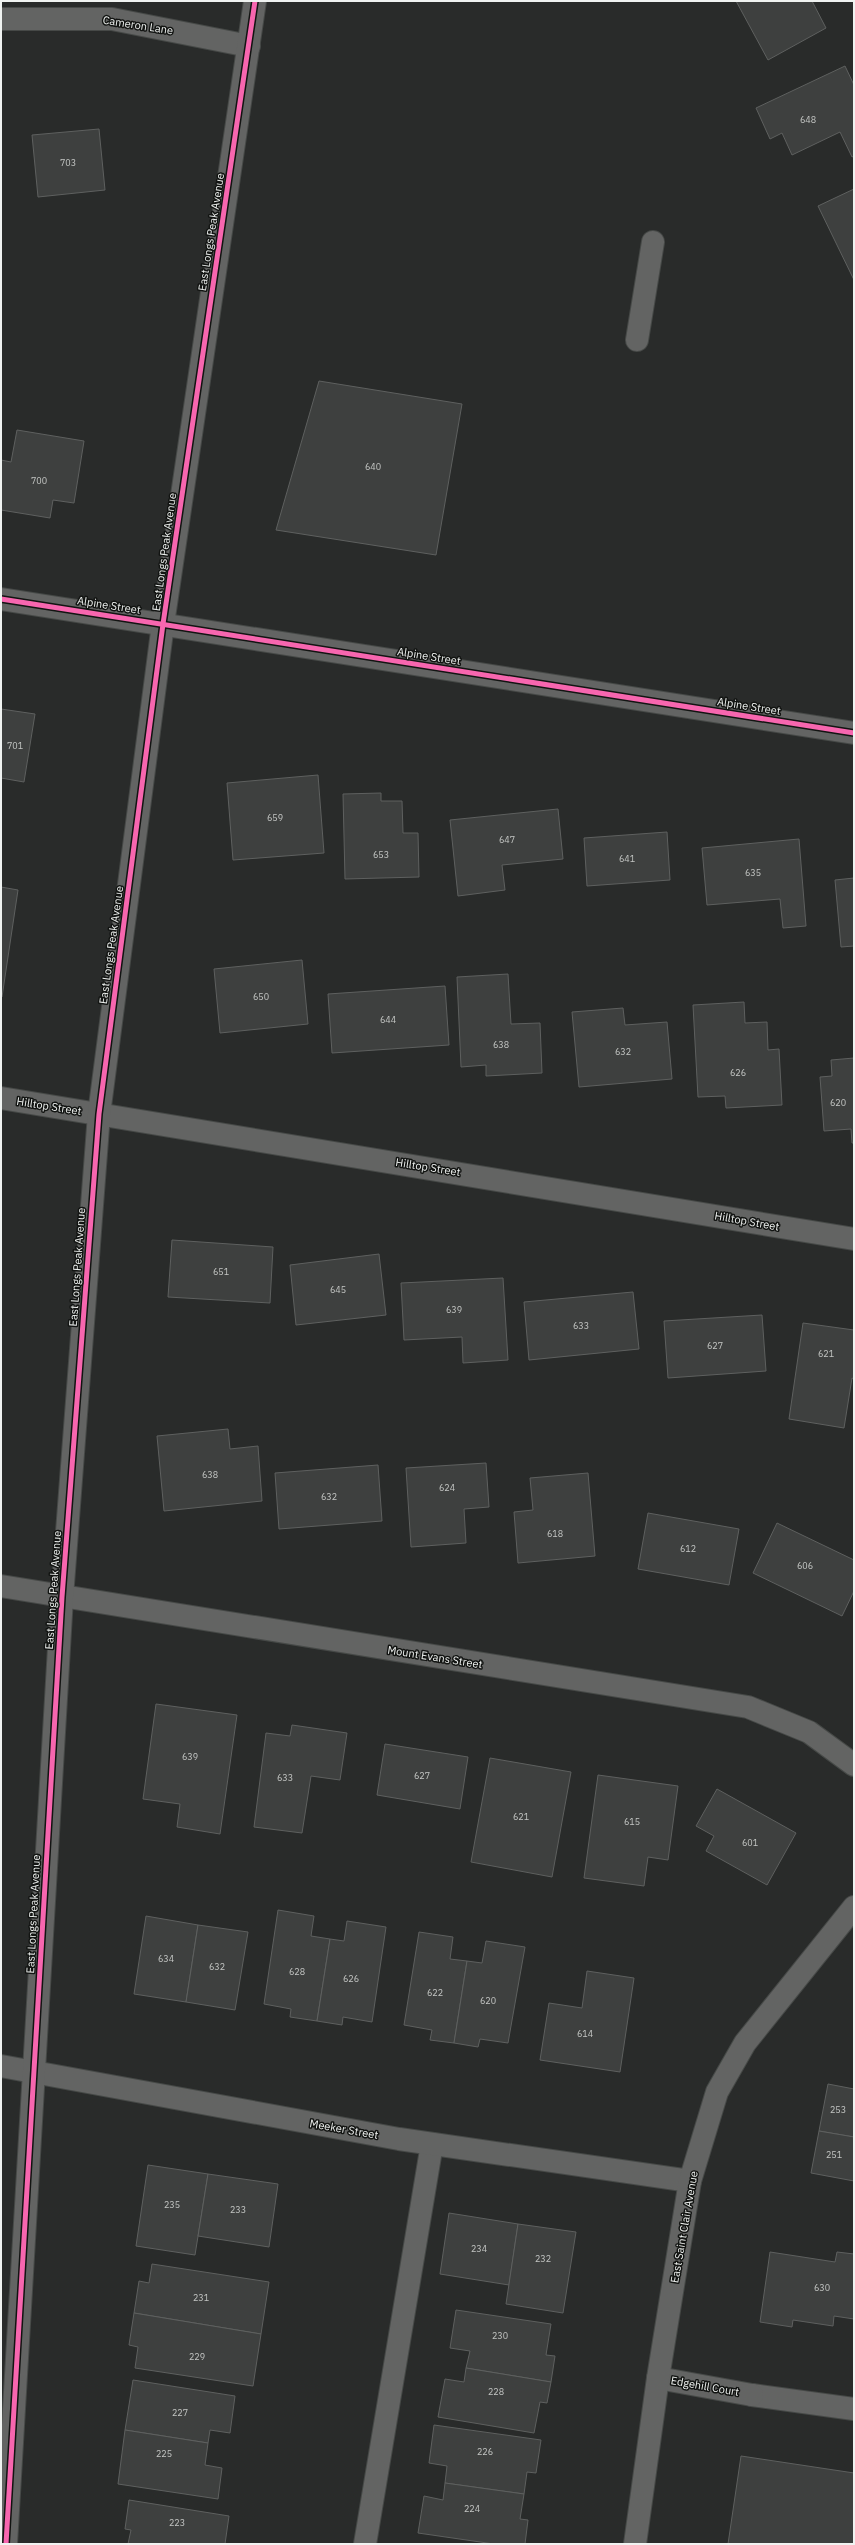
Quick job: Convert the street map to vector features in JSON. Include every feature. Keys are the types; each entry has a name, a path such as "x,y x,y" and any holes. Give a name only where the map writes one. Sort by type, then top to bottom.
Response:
{"street":[{"name":"East Longs Peak Avenue","path":"6,2544 62,1597 99,1114 163,624 255,1"},
{"name":"Cameron Lane","path":"1,19 112,19 249,46"},
{"path":"637,340 653,242"},
{"name":"Alpine Street","path":"1,599 854,733"},
{"name":"Hilltop Street","path":"1,1098 854,1239"},
{"name":"Mount Evans Street","path":"1,1586 748,1707 809,1732 854,1765"},
{"name":"East Saint Clair Avenue","path":"634,2544 658,2378 690,2181 718,2092 745,2043 854,1907"},
{"name":"Meeker Street","path":"1,2066 432,2144 690,2181"},
{"path":"365,2544 432,2144"},
{"name":"Edgehill Court","path":"658,2378 752,2395 854,2409"}],"building":[{"path":"736,1 812,1 826,28 768,60"},
{"path":"845,66 854,85 854,156 852,157 840,132 792,155 782,133 770,139 756,108"},
{"path":"99,129 105,190 38,197 32,135"},
{"path":"854,189 854,280 818,206"},
{"path":"319,381 462,404 436,555 276,530"},
{"path":"17,430 84,441 74,503 53,500 50,518 1,510 1,460 11,462"},
{"path":"1,709 35,714 24,782 1,778"},
{"path":"318,775 324,853 233,860 227,783"},
{"path":"381,793 381,801 402,801 403,833 418,833 419,877 345,879 343,794"},
{"path":"558,809 563,859 502,865 505,890 458,896 450,820"},
{"path":"667,832 670,880 587,886 584,838"},
{"path":"799,839 806,926 783,928 780,899 707,905 702,848"},
{"path":"854,878 854,946 841,947 835,880"},
{"path":"1,887 18,890 2,997 1,997"},
{"path":"302,960 308,1024 220,1033 214,969"},
{"path":"508,974 511,1024 540,1023 542,1073 486,1076 486,1065 461,1067 457,977"},
{"path":"445,986 449,1045 332,1053 328,994"},
{"path":"744,1002 745,1023 767,1022 768,1050 779,1049 782,1105 726,1108 725,1096 698,1097 693,1005"},
{"path":"623,1008 625,1025 667,1022 672,1079 579,1087 572,1012"},
{"path":"854,1058 854,1143 852,1143 851,1129 824,1131 820,1077 832,1076 831,1060"},
{"path":"172,1240 273,1247 270,1303 168,1297"},
{"path":"379,1254 386,1315 296,1325 290,1265"},
{"path":"503,1278 508,1360 463,1363 462,1337 404,1340 401,1283"},
{"path":"633,1292 639,1349 529,1360 524,1302"},
{"path":"762,1315 766,1371 668,1378 664,1321"},
{"path":"803,1323 854,1330 854,1379 852,1378 844,1428 789,1419"},
{"path":"228,1429 230,1449 258,1446 262,1501 164,1511 157,1436"},
{"path":"486,1463 489,1507 464,1509 466,1543 411,1547 406,1468"},
{"path":"378,1465 382,1521 279,1529 275,1473"},
{"path":"588,1473 595,1556 518,1563 514,1512 533,1510 530,1478"},
{"path":"648,1513 739,1529 729,1585 638,1569"},
{"path":"777,1523 854,1560 854,1591 842,1616 753,1573"},
{"path":"156,1704 237,1715 220,1834 177,1827 180,1804 143,1799"},
{"path":"292,1725 347,1733 340,1780 311,1776 302,1833 254,1827 266,1733 290,1736"},
{"path":"385,1744 468,1757 460,1809 377,1795"},
{"path":"490,1758 571,1772 552,1877 471,1862"},
{"path":"598,1775 678,1786 668,1860 648,1857 644,1886 584,1878"},
{"path":"717,1789 796,1833 767,1885 706,1851 714,1836 696,1826"},
{"path":"278,1910 314,1916 311,1936 330,1939 317,2021 290,2017 291,2009 264,2004"},
{"path":"146,1916 198,1925 186,2002 134,1994"},
{"path":"347,1921 386,1927 372,2022 343,2017 342,2025 317,2021 330,1939 344,1941"},
{"path":"198,1925 248,1932 235,2010 186,2002"},
{"path":"419,1932 453,1937 450,1959 467,1961 454,2043 430,2040 432,2030 404,2025"},
{"path":"486,1941 525,1947 508,2043 480,2039 478,2047 454,2043 467,1961 482,1963"},
{"path":"587,1971 634,1978 620,2072 540,2060 549,2003 582,2008"},
{"path":"828,2084 854,2089 854,2137 819,2131"},
{"path":"819,2131 854,2137 854,2181 811,2173"},
{"path":"148,2165 208,2174 195,2255 136,2246"},
{"path":"208,2174 278,2184 269,2247 198,2236"},
{"path":"449,2213 518,2224 509,2285 440,2274"},
{"path":"518,2224 576,2232 563,2313 506,2304"},
{"path":"770,2252 835,2262 837,2252 854,2254 854,2319 834,2316 833,2326 793,2320 792,2327 760,2322"},
{"path":"152,2264 269,2282 261,2334 134,2313 139,2281 149,2283"},
{"path":"456,2310 551,2324 546,2355 555,2356 551,2382 466,2368 470,2351 450,2348"},
{"path":"134,2313 261,2334 253,2386 135,2368 138,2347 129,2345"},
{"path":"466,2368 551,2382 547,2403 540,2402 534,2433 438,2417 445,2379 464,2382"},
{"path":"133,2380 235,2396 230,2433 210,2430 208,2443 125,2430"},
{"path":"434,2425 541,2440 536,2473 527,2472 524,2494 445,2483 447,2466 429,2463"},
{"path":"125,2430 208,2443 205,2465 222,2468 218,2499 118,2484"},
{"path":"741,2456 854,2473 854,2544 728,2544"},
{"path":"445,2483 524,2494 520,2519 528,2520 525,2544 494,2544 418,2533 424,2496 443,2500"},
{"path":"129,2500 229,2516 225,2544 128,2544 131,2530 125,2529"}],"cycle path":[{"path":"6,2544 62,1597 99,1114 163,624 255,1"},
{"path":"1,599 854,733"}]}
